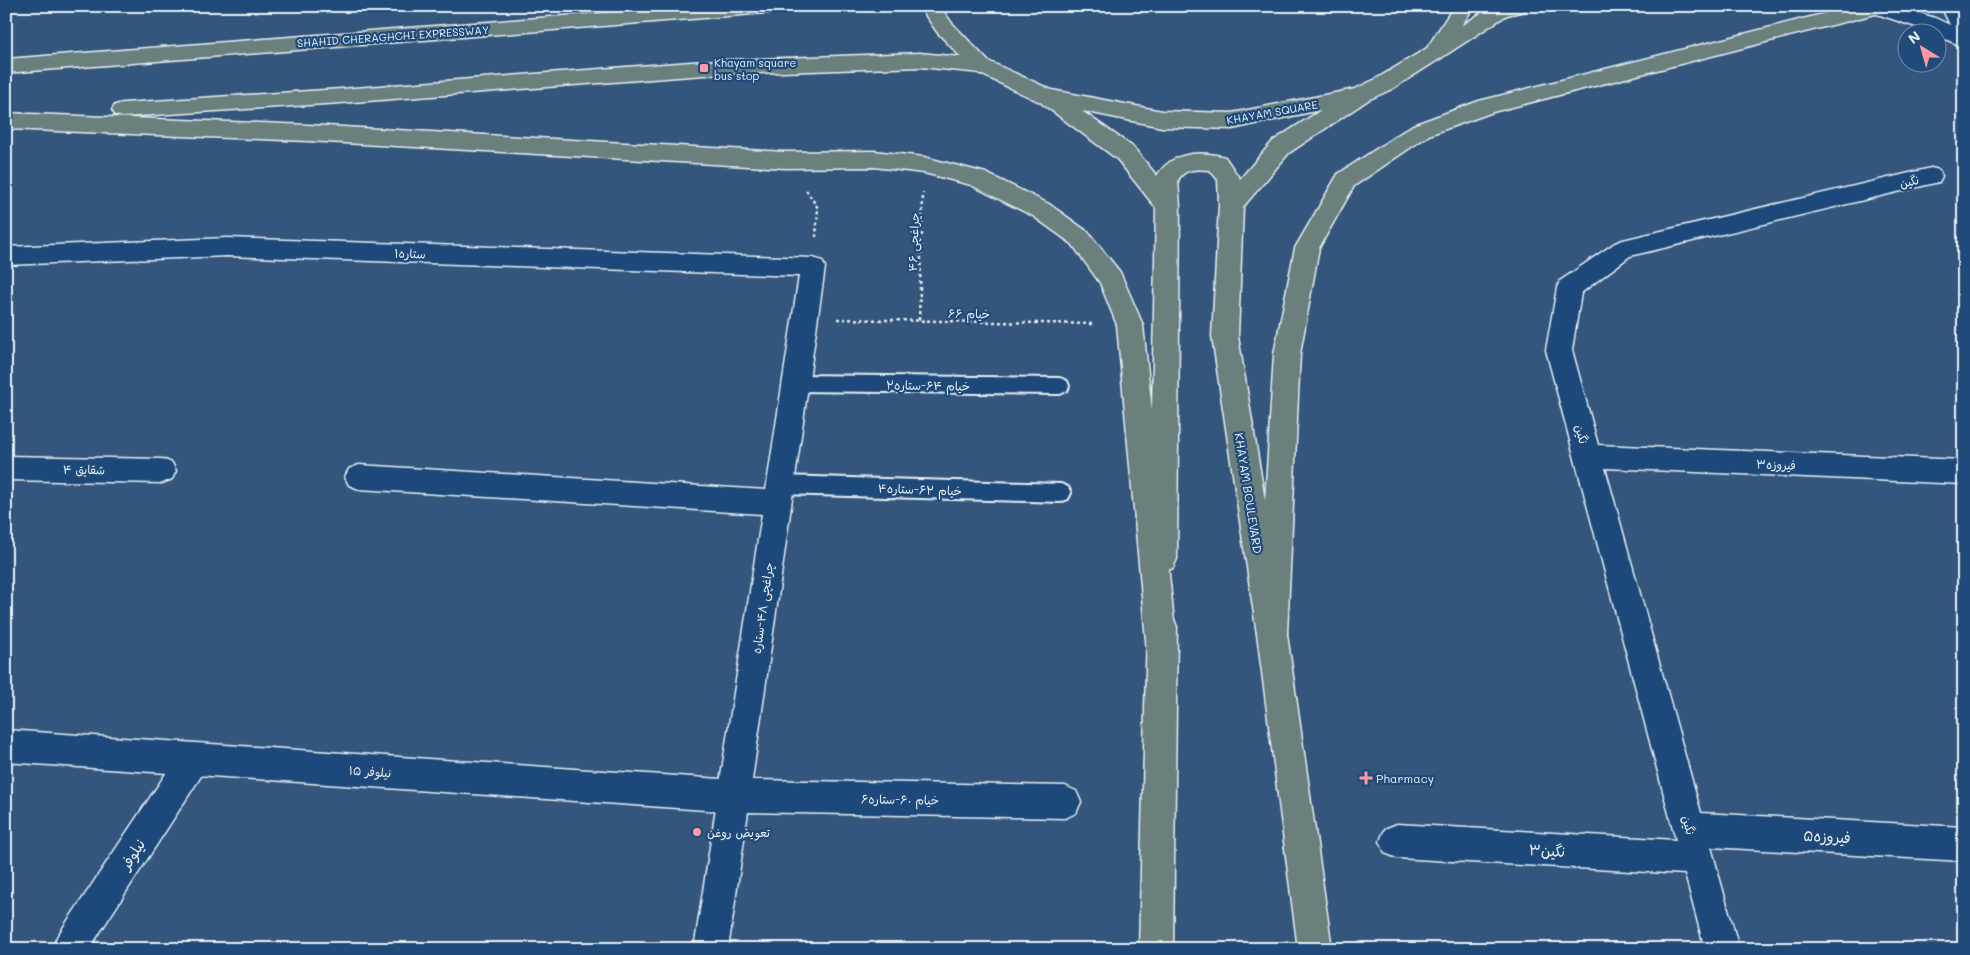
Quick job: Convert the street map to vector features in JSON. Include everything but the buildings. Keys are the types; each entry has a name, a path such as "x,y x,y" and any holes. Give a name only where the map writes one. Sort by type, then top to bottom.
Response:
{"main road":[{"name":"SHAHID CHERAGHCHI EXPRESSWAY","path":"6,66 780,6"},
{"name":"KHAYAM SQUARE","path":"930,6 944,27 981,66 1048,97 1162,120 1232,121 1360,95 1384,84 1434,53 1464,6"},
{"path":"1434,53 1500,10 1518,6"},
{"path":"1272,634 1286,354 1307,248 1346,180 1421,130 1486,106 1879,7"},
{"path":"6,119 704,68 920,60 981,66"},
{"path":"1230,205 1281,147 1360,95"},
{"path":"1048,97 1125,154 1168,206 1156,949"},
{"path":"6,119 786,160 874,159 924,164 978,179 1041,210 1080,238 1111,279 1130,325 1162,652"},
{"name":"KHAYAM BOULEVARD","path":"1168,206 1167,179 1174,169 1186,162 1201,160 1217,163 1229,180 1230,205 1225,336 1272,634 1315,949"}],"street":[{"path":"1954,6 1953,10 1964,32"},
{"path":"1879,7 1928,23 1964,40"},
{"name":"نگین","path":"1722,949 1559,350 1569,288 1623,249 1931,176"},
{"name":"ستاره۱","path":"6,256 227,247 813,267"},
{"name":"چراغچی ۴۸-ستاره","path":"711,949 778,494 807,318 813,267"},
{"name":"فیروزه۳","path":"1589,456 1964,472"},
{"name":"شقایق ۴","path":"6,468 162,471"},
{"path":"359,477 778,494"},
{"name":"نیلوفر ۱۵","path":"6,746 734,796"},
{"name":"نیلوفر","path":"69,949 194,758"},
{"name":"خیام ۶۰-ستاره۶","path":"734,796 1065,802"},
{"name":"نگین۳","path":"1396,841 1694,844"},
{"name":"فیروزه۵","path":"1694,844 1964,844"}],"lane":[{"name":"خیام ۶۴-ستاره۲","path":"795,383 1060,386"},
{"name":"خیام ۶۲-ستاره۴","path":"778,494 1061,493"}],"path":[{"path":"786,160 818,208 813,267"},
{"name":"چراغچی ۴۶","path":"919,320 924,164"},
{"name":"خیام ۶۶","path":"807,318 1130,325"}],"place":[{"name":"Khayam square bus stop","path":"704,68"},
{"name":"Pharmacy","path":"1366,778"},
{"name":"تعویض روغن","path":"697,832"}]}
